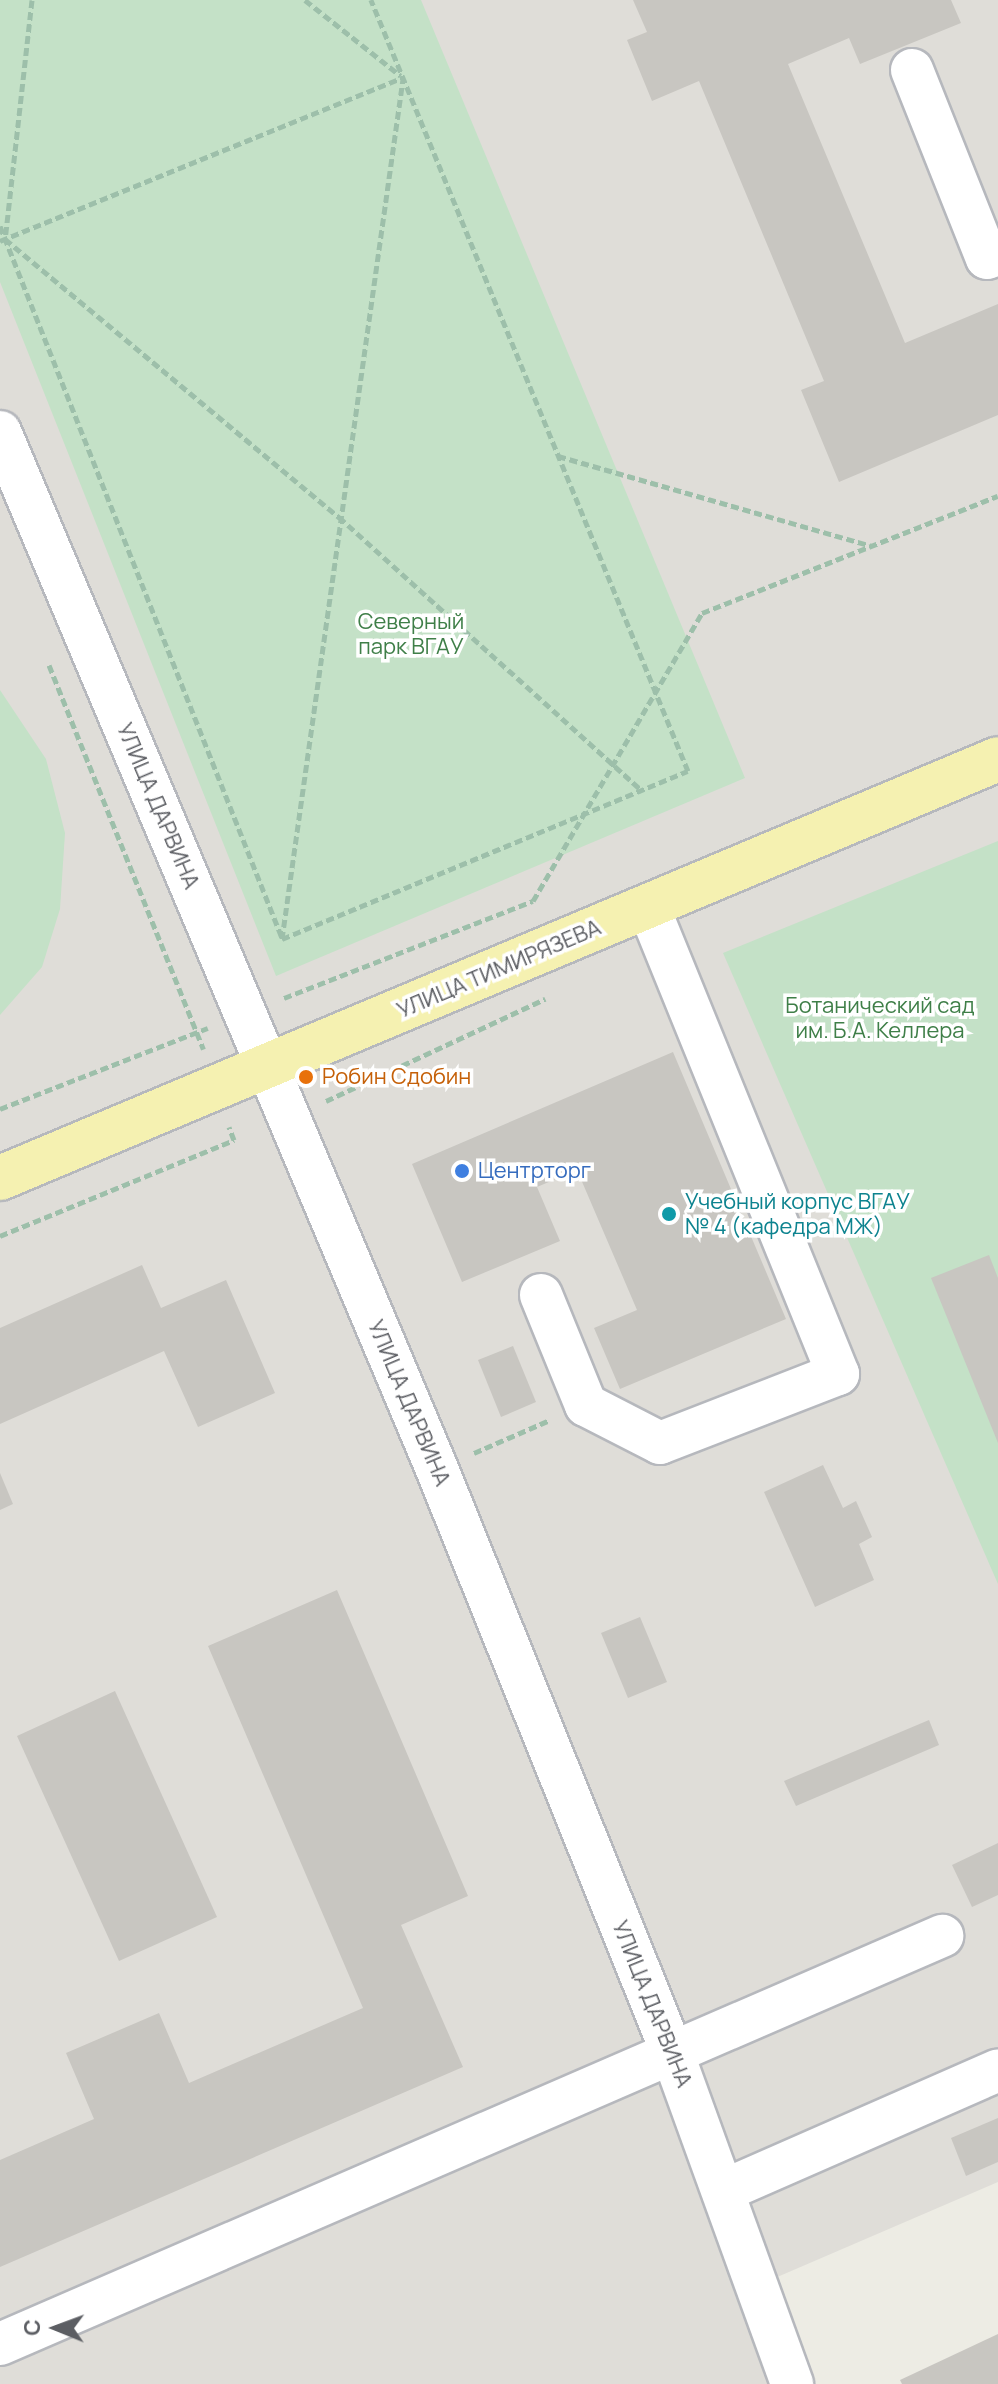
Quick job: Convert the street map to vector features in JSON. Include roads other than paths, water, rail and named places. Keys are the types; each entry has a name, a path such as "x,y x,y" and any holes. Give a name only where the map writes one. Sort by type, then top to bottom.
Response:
{"main road":[{"name":"УЛИЦА ТИМИРЯЗЕВА","path":"0,1178 998,759"}],"street":[{"path":"912,70 987,258 998,254"},
{"name":"УЛИЦА ДАРВИНА","path":"0,432 437,1469 672,2052 792,2384"},
{"path":"541,1295 586,1405 660,1443 838,1374 648,906"},
{"path":"0,2344 942,1936"},
{"path":"723,2191 998,2070"}],"place":[{"name":"Робин Сдобин","path":"306,1077"},
{"name":"Центрторг","path":"462,1171"},
{"name":"Учебный корпус ВГАУ № 4 (кафедра МЖ)","path":"669,1214"}],"park label":[{"name":"Северный парк ВГАУ","path":"411,634"},
{"name":"Ботанический сад им. Б.А. Келлера","path":"880,1018"}]}
